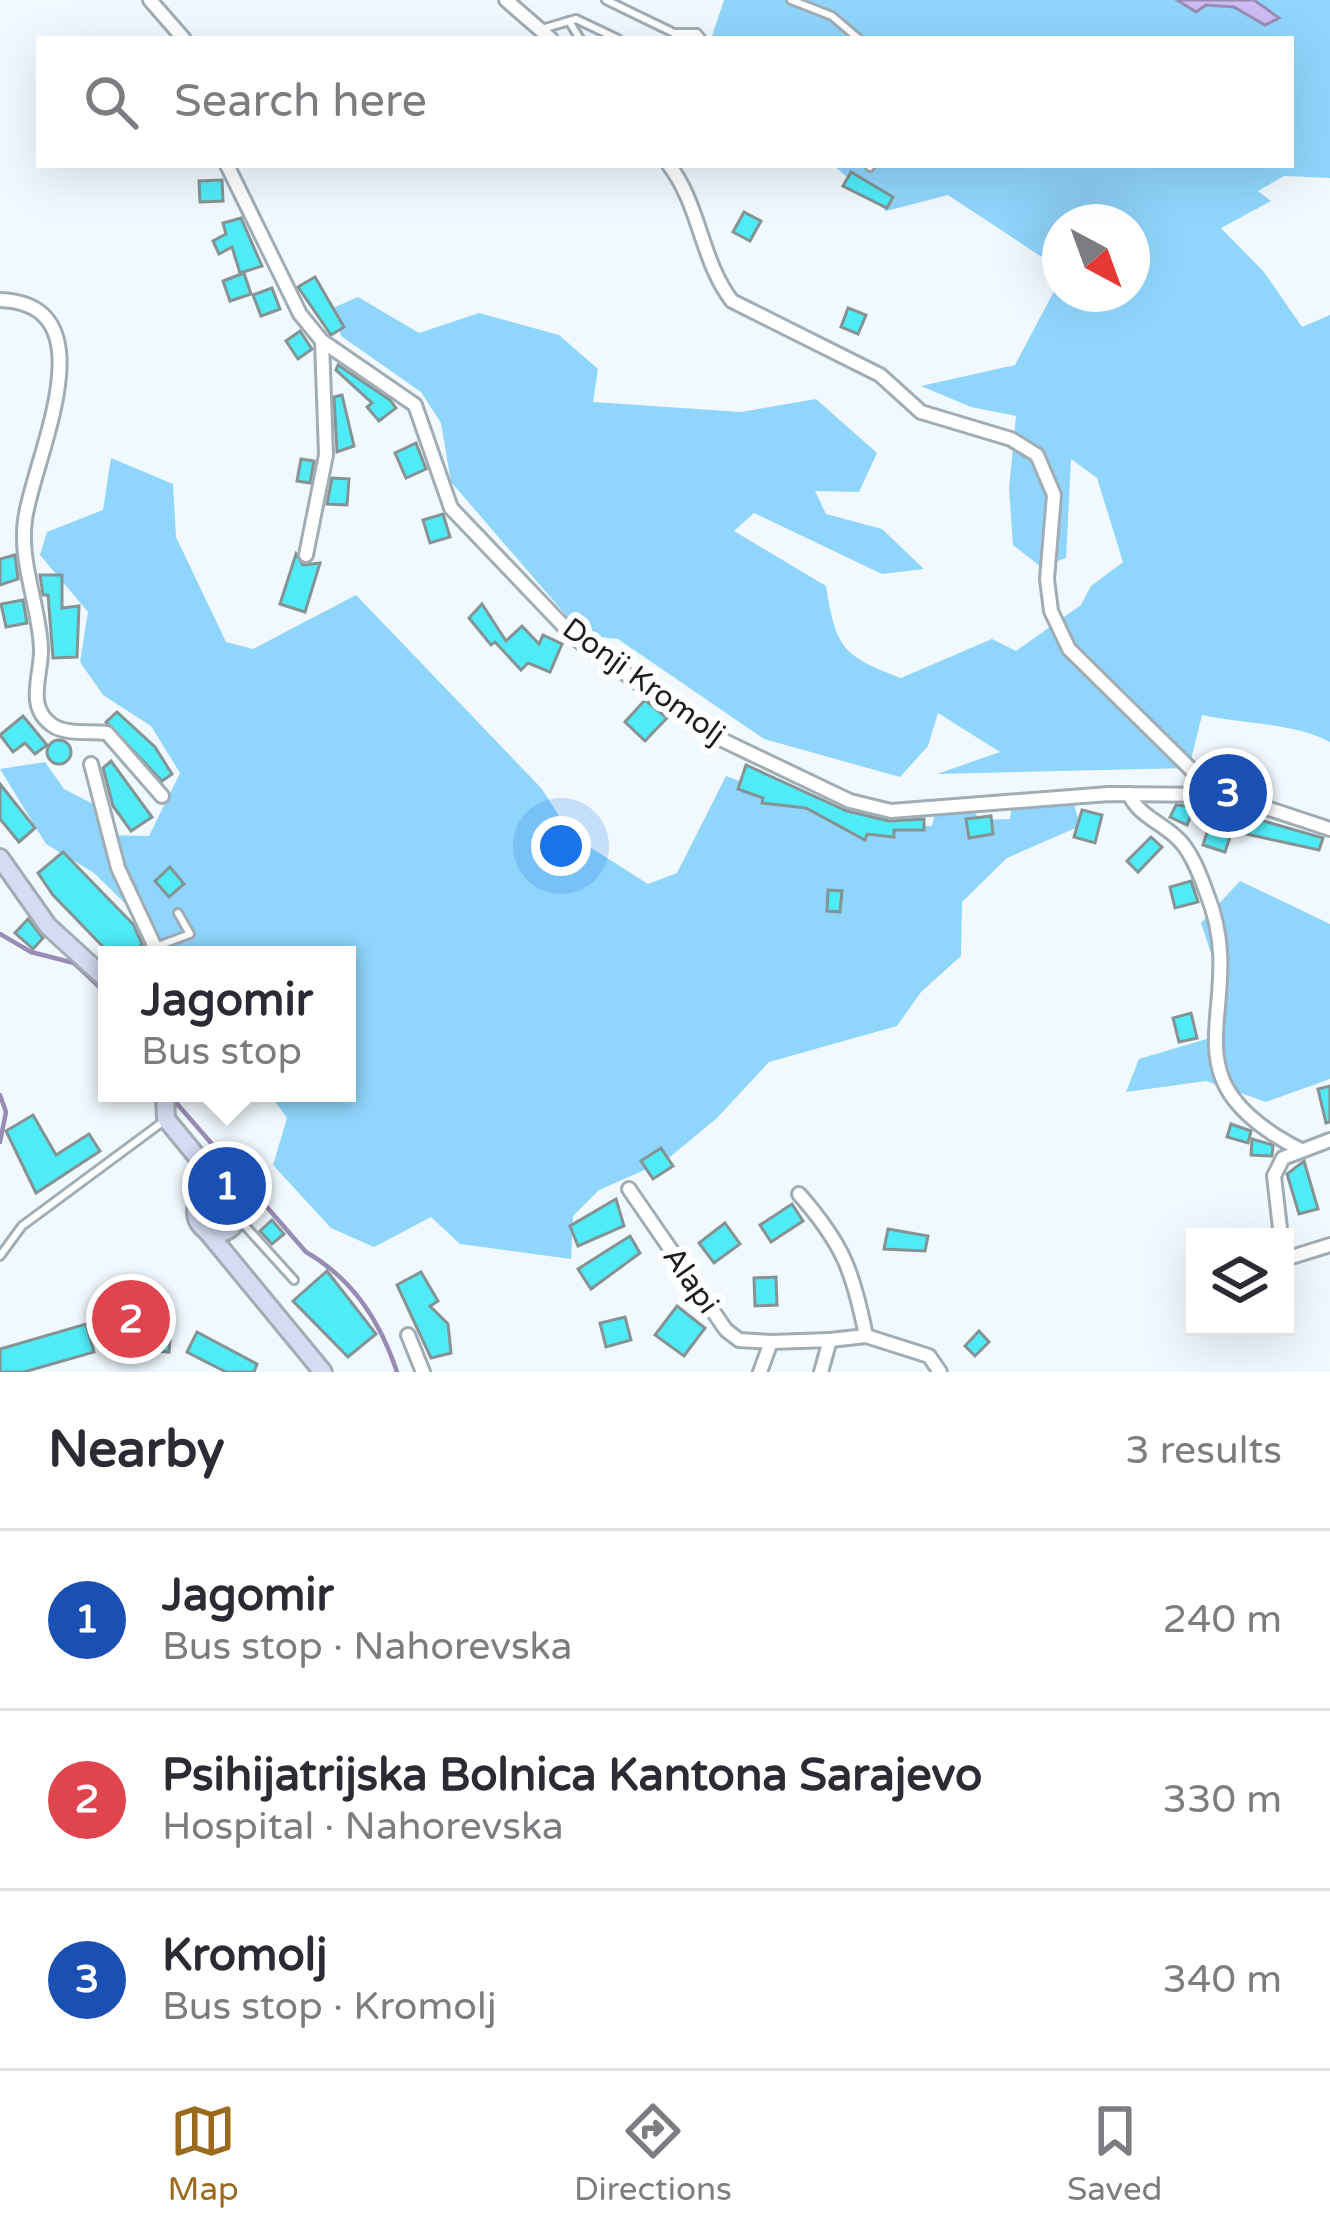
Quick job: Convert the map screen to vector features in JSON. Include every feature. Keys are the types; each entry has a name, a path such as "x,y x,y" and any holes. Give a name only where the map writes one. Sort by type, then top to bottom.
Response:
{"street":[{"path":"150,0 181,36"},
{"path":"515,2 546,34"},
{"name":"Donji Kromolj","path":"228,168 268,259 322,341 415,405 451,508 576,639 712,735 850,801 891,811 998,799 1221,795"},
{"path":"671,168 680,180 717,281 732,301 880,375 921,412 1011,439 1037,455 1054,495 1047,579 1051,610 1070,649 1190,772 1221,795 1330,829"},
{"path":"0,300 26,304 42,315 61,351 60,381 25,518 23,547 41,653 36,702 41,714 61,730 110,736 162,796"},
{"path":"306,555 326,455 322,341"},
{"path":"91,764 131,907 148,946"},
{"path":"1129,794 1187,849 1208,896 1222,983 1214,1061 1224,1091 1259,1126 1299,1149"},
{"path":"0,858 48,926 98,972"},
{"path":"165,1102 166,1119 209,1176 235,1201 224,1252"},
{"path":"1280,1228 1274,1176 1283,1158 1330,1140"},
{"path":"209,1176 196,1217 323,1372"},
{"name":"Alapi","path":"629,1189 726,1330 739,1340 866,1336 929,1356 940,1372"},
{"path":"202,1197 217,1190 227,1193"},
{"path":"799,1194 842,1246 866,1336"},
{"path":"206,1230 232,1224"},
{"path":"1294,1256 1330,1246"},
{"path":"408,1335 423,1372"},
{"path":"821,1372 830,1340"},
{"path":"760,1372 770,1342"}],"lane":[{"path":"606,0 674,33 697,32 700,36"},
{"path":"791,0 832,16 855,36"},
{"path":"546,34 581,20 612,36"},
{"path":"569,21 578,36"},
{"path":"162,946 190,934 178,913"},
{"path":"0,1256 22,1226 166,1119"},
{"path":"232,1224 293,1280"}],"shaded area":[{"path":"724,0 1330,0 1330,178 1284,176 1258,191 1271,201 1221,228 1264,272 1302,327 1330,315 1330,742 1285,727 1202,715 1189,768 937,774 1000,752 938,713 928,746 900,777 764,739 618,639 583,635 451,482 441,423 421,392 341,336 333,308 358,297 419,333 479,313 559,335 598,369 593,402 741,412 816,399 877,453 859,492 815,491 826,514 882,529 924,569 882,574 754,513 734,531 826,586 834,624 846,647 866,663 901,678 992,639 1016,651 1081,605 1091,586 1123,562 1097,478 1071,459 1066,558 1041,567 1013,545 1009,488 1016,416 971,407 921,386 1015,365 1043,312 1150,312 1150,204 1042,204 1042,257 948,195 886,211 836,168 1294,168 1294,36 712,36"},
{"path":"1177,0 1254,0 1279,18 1265,25 1234,7 1206,5 1196,12"},
{"path":"111,458 173,484 176,537 226,642 253,649 356,595 542,789 571,835 648,884 677,873 726,776 851,823 932,826 938,799 965,799 980,820 1010,819 1013,797 1071,793 1080,826 1007,858 962,902 961,956 921,992 897,1026 769,1062 717,1118 665,1161 599,1190 573,1216 571,1259 460,1244 431,1217 374,1247 331,1228 273,1165 287,1118 275,1102 356,1102 356,946 169,946 94,873 46,844 0,769 45,762 64,789 93,804 104,835 149,836 180,773 151,726 103,695 80,662 88,612 40,555 47,532 103,510"},
{"path":"1240,881 1330,924 1330,1079 1266,1102 1206,1081 1126,1092 1139,1059 1210,1038 1212,956 1201,923"}],"building":[{"path":"851,172 893,197 887,208 843,186"},
{"path":"222,180 223,201 200,202 199,181"},
{"path":"744,212 761,221 750,241 733,232"},
{"path":"241,218 262,266 240,273 232,247 219,254 213,241 226,234 223,223"},
{"path":"244,273 251,294 230,301 223,281"},
{"path":"315,277 344,327 331,335 298,287"},
{"path":"272,288 280,309 261,316 253,295"},
{"path":"848,308 866,315 858,334 841,327"},
{"path":"300,331 312,349 298,359 286,341"},
{"path":"338,365 396,408 379,421 367,407 372,403 336,370"},
{"path":"342,395 354,446 337,452 334,397"},
{"path":"416,443 426,469 406,478 395,453"},
{"path":"301,459 314,461 310,483 297,481"},
{"path":"332,478 349,479 347,505 327,504"},
{"path":"443,514 450,537 430,543 423,520"},
{"path":"296,554 303,565 320,563 305,612 280,604"},
{"path":"15,555 18,579 0,585 0,559"},
{"path":"40,575 62,575 62,608 79,606 77,657 53,658 48,595 43,595"},
{"path":"23,600 27,623 6,627 1,604"},
{"path":"482,604 506,641 522,626 539,644 543,635 562,644 550,672 528,663 521,670 495,642 491,645 469,618"},
{"path":"645,700 667,718 645,741 625,722"},
{"path":"117,712 155,747 172,774 162,781 106,722"},
{"path":"23,716 47,745 35,754 25,743 13,752 0,735"},
{"path":"59,740 68,743 68,761 59,764 50,761 47,752 50,743"},
{"path":"111,761 152,817 131,831 113,806 103,768"},
{"path":"746,765 847,811 889,821 924,819 924,830 894,830 894,837 867,834 865,840 806,808 762,803 763,798 738,789"},
{"path":"0,784 35,828 19,842 0,819"},
{"path":"1176,805 1195,807 1187,825 1170,817"},
{"path":"1082,810 1102,815 1095,843 1074,837"},
{"path":"991,816 993,834 969,838 966,819"},
{"path":"1246,816 1323,838 1319,850 1242,833"},
{"path":"1210,823 1232,831 1225,852 1203,845"},
{"path":"1151,837 1162,847 1138,872 1127,861"},
{"path":"63,852 133,924 142,944 102,946 38,873"},
{"path":"170,867 184,884 169,897 155,881"},
{"path":"1191,881 1198,902 1175,908 1170,887"},
{"path":"828,890 842,891 840,912 827,911"},
{"path":"28,919 43,938 33,949 15,933"},
{"path":"1191,1013 1197,1038 1179,1042 1173,1018"},
{"path":"1330,1086 1330,1122 1326,1123 1318,1089"},
{"path":"33,1115 56,1155 89,1134 100,1151 36,1193 6,1131"},
{"path":"1231,1124 1251,1131 1248,1143 1227,1137"},
{"path":"1252,1139 1273,1145 1272,1156 1251,1155"},
{"path":"661,1148 673,1166 653,1179 641,1161"},
{"path":"1304,1161 1318,1209 1299,1214 1287,1174"},
{"path":"616,1199 624,1226 578,1246 570,1226"},
{"path":"792,1204 803,1221 771,1242 760,1225"},
{"path":"272,1220 284,1234 272,1244 260,1231"},
{"path":"725,1223 740,1244 714,1263 699,1243"},
{"path":"888,1229 928,1236 925,1251 884,1249"},
{"path":"630,1236 640,1253 591,1289 578,1269"},
{"path":"327,1271 376,1334 348,1357 293,1301"},
{"path":"421,1272 438,1301 430,1306 448,1324 451,1353 431,1358 397,1285"},
{"path":"776,1277 777,1305 755,1306 754,1278"},
{"path":"677,1306 705,1328 684,1356 655,1335"},
{"path":"625,1317 631,1340 606,1347 600,1323"},
{"path":"108,1322 171,1328 169,1352 114,1347 115,1338 107,1337"},
{"path":"86,1324 94,1352 24,1372 0,1372 0,1349"},
{"path":"979,1331 989,1342 975,1356 965,1346"},
{"path":"197,1332 257,1364 254,1372 226,1372 187,1352"}],"waterway":[{"path":"0,934 31,952 74,963 98,986"},
{"path":"0,1095 6,1112 0,1142"},
{"path":"175,1102 306,1252 351,1288 373,1319 397,1372"}],"place":[{"name":"Kromolj","path":"1228,793"},
{"name":"Jagomir","path":"227,1186"},
{"name":"Psihijatrijska Bolnica Kantona Sarajevo","path":"131,1319"}]}
